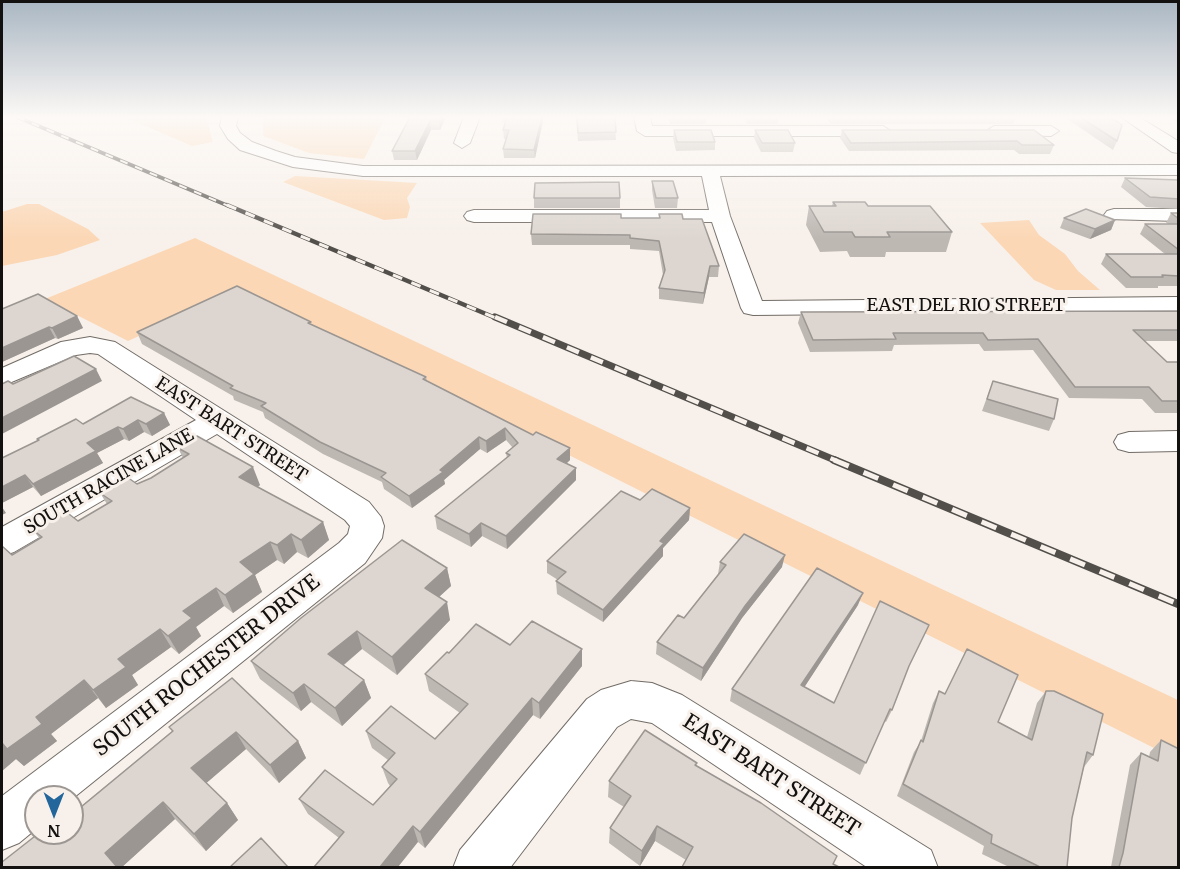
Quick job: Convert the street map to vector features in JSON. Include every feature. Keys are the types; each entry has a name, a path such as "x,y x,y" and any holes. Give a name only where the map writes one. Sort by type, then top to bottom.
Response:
{"street":[{"path":"280,158 330,168 413,171 1179,170"},
{"path":"474,216 720,216 710,171"},
{"path":"1114,215 1179,215"},
{"name":"EAST DEL RIO STREET","path":"720,216 753,308 1179,304"},
{"name":"EAST BART STREET","path":"2,378 62,351 85,345 106,348 357,511 364,517 367,528"},
{"name":"SOUTH RACINE LANE","path":"2,543 218,421"},
{"path":"1129,441 1179,441"},
{"name":"SOUTH ROCHESTER DRIVE","path":"54,785 352,553 362,543 367,528"},
{"name":"EAST BART STREET","path":"478,867 597,719 609,708 623,702 647,701 663,707 913,867"},
{"name":"SOUTH ROCHESTER DRIVE","path":"2,826 24,808"}],"shaded area":[{"path":"295,176 417,183 407,198 410,207 407,218 384,220 283,182"},
{"path":"27,204 39,204 88,229 100,240 57,255 2,266 2,212"},
{"path":"1029,220 1039,235 1065,254 1078,271 1100,290 1056,290 1034,280 980,223"},
{"path":"195,238 1178,700 1178,760 239,290 128,341 45,299"}],"building":[{"path":"1125,178 1179,180 1179,199 1150,197"},
{"path":"652,181 673,181 678,198 656,198"},
{"path":"619,182 620,198 534,198 535,183"},
{"path":"833,202 865,202 868,206 930,206 952,232 887,232 890,237 855,237 852,232 824,232 809,206 836,206"},
{"path":"1086,209 1115,220 1095,229 1064,218"},
{"path":"1171,213 1179,213 1179,219"},
{"path":"533,214 621,214 621,218 660,218 659,214 682,214 683,219 702,219 719,266 710,266 704,293 659,288 665,270 659,241 630,238 630,235 531,234"},
{"path":"1145,224 1179,224 1179,250"},
{"path":"1106,254 1179,254 1179,276 1131,277"},
{"path":"237,286 311,322 308,323 426,377 423,379 533,435 536,432 570,448 557,459 576,468 506,536 481,523 469,534 435,516 510,455 506,453 518,443 505,428 486,441 479,437 440,470 443,472 409,496 381,477 386,473 320,442 261,406 266,403 230,388 233,386 137,332"},
{"path":"38,294 77,316 2,348 2,309"},
{"path":"1179,311 1179,330 1133,330 1167,362 1179,362 1179,401 1162,401 1149,387 1075,387 1038,339 988,340 983,333 893,333 896,339 813,340 801,312"},
{"path":"74,356 96,369 2,418 2,384 8,381 13,384"},
{"path":"993,381 1058,399 1054,419 987,399"},
{"path":"131,397 164,413 146,424 138,420 123,429 118,427 87,443 96,451 33,484 25,475 2,487 2,458 76,419 83,424"},
{"path":"197,436 253,467 239,477 323,522 301,540 291,534 277,545 270,542 240,562 254,574 225,595 216,588 183,611 192,618 168,636 160,629 118,659 126,667 93,690 84,680 36,717 42,724 7,749 2,743 2,546 12,555 42,537 33,530 65,511 78,521 112,501 100,493 127,477 137,484 151,478 189,454 178,448"},
{"path":"652,489 690,508 660,541 664,543 603,610 556,581 566,572 547,561 621,491 640,500"},
{"path":"744,534 785,555 745,606 703,668 657,642 678,615 684,618 726,565 720,562"},
{"path":"402,540 447,568 425,588 447,602 392,657 357,631 328,654 364,680 335,708 304,684 293,693 251,661 301,618"},
{"path":"817,568 863,593 801,685 834,703 880,601 929,625 866,763 732,689"},
{"path":"532,621 582,649 539,703 532,698 420,832 413,826 380,867 314,867 344,832 299,799 325,770 373,805 397,779 382,767 395,753 366,731 391,706 435,739 468,704 425,674 447,652 449,653 476,624 510,645"},
{"path":"967,649 1018,675 998,722 1032,740 1046,691 1054,691 1103,714 1093,755 1087,752 1072,818 1067,867 1040,867 991,843 992,835 903,784 921,740 923,742 939,691 945,694"},
{"path":"232,678 298,741 270,765 236,732 191,768 227,803 194,834 163,802 105,853 117,867 2,867 2,862 24,845 84,845 84,805 173,731 169,727"},
{"path":"645,730 697,763 695,765 761,803 837,856 833,864 839,867 682,867 693,847 657,826 642,851 610,828 631,796 609,781"},
{"path":"1161,740 1179,749 1179,867 1119,867 1141,753 1158,761"},
{"path":"261,838 288,867 230,867"}],"railway":[{"path":"113,158 231,207"},
{"path":"227,205 498,319"},
{"path":"495,317 837,461"},
{"path":"834,460 1178,604"}]}
